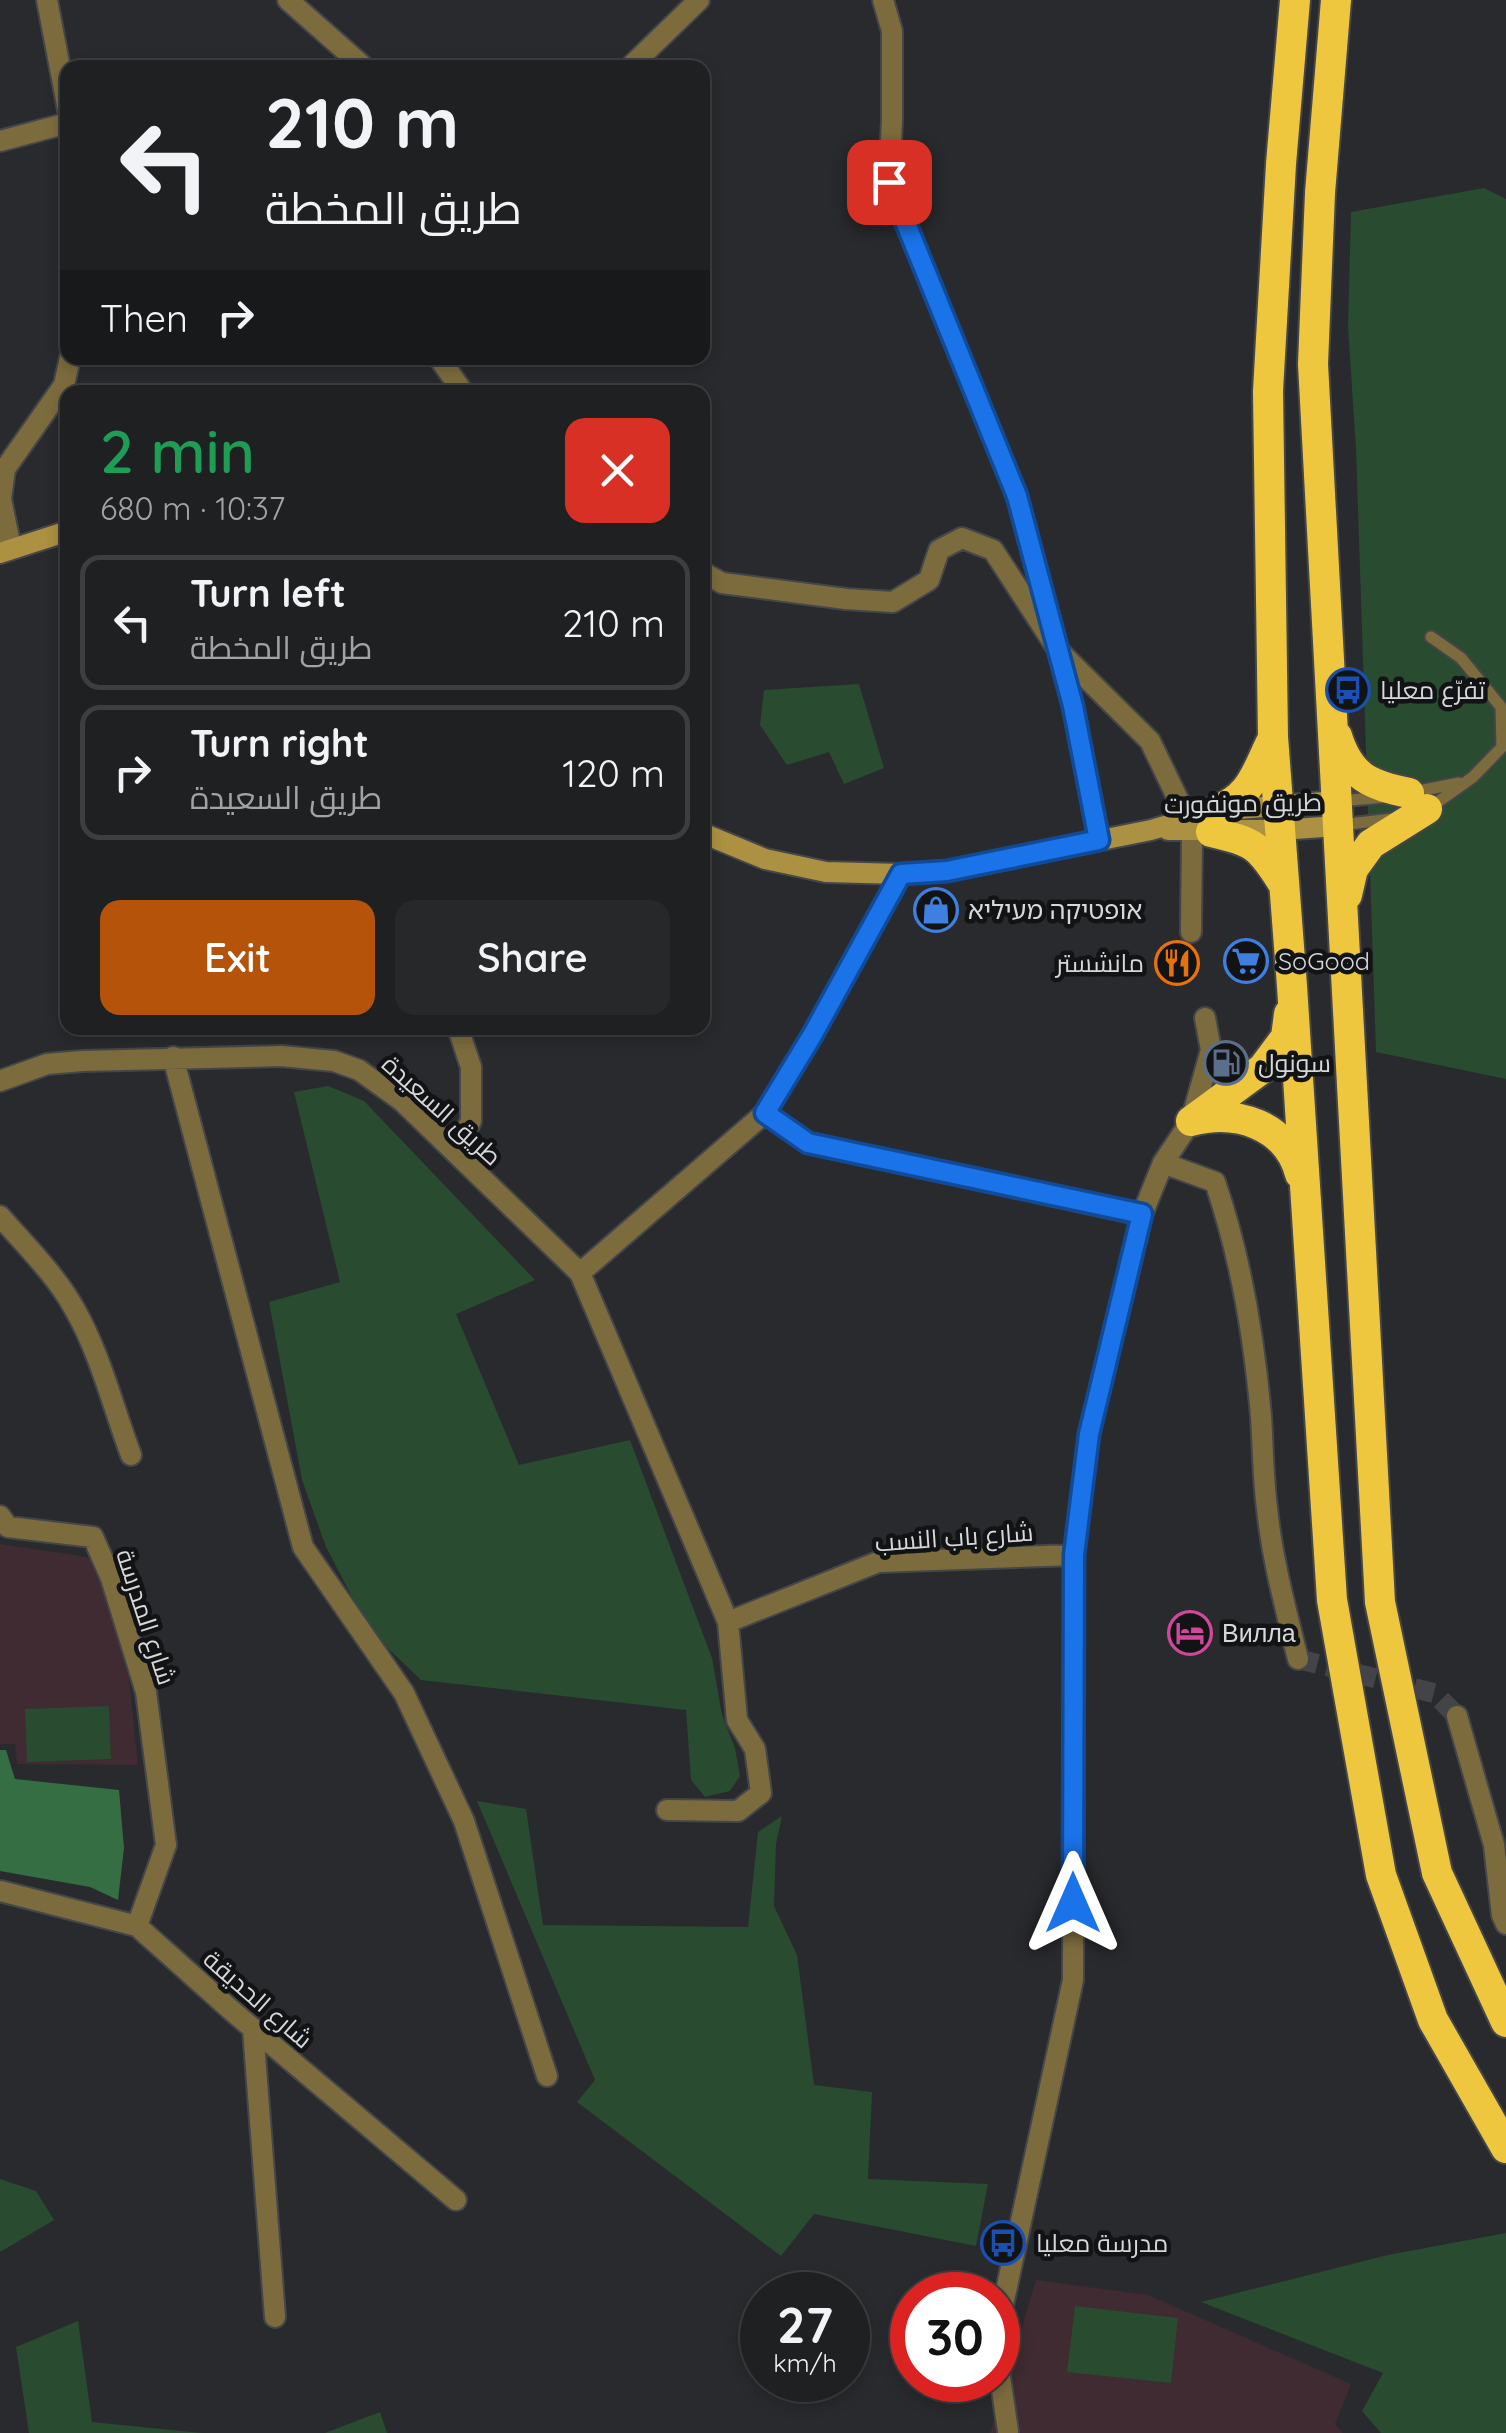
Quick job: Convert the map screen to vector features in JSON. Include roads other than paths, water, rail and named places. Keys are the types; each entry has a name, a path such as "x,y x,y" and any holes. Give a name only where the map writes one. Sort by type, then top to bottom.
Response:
{"highway":[{"path":"1295,0 1268,391 1273,737 1332,1600 1382,1876 1433,2020 1506,2148"},
{"path":"1336,0 1320,193 1313,364 1380,1602 1438,1873 1506,2022"},
{"path":"1333,719 1350,765 1374,785 1418,801 1371,844 1353,869 1342,918"},
{"path":"1201,823 1247,790 1273,737"},
{"path":"1201,823 1254,844 1283,884"},
{"path":"1191,1121 1263,1068 1286,1037 1292,986"},
{"path":"1191,1121 1212,1115 1243,1119 1270,1129 1296,1157 1305,1192"}],"main road":[{"path":"6,551 60,534"},
{"name":"طريق مونفورت","path":"710,837 765,860 826,872 901,874 947,871 1150,830 1336,813"}],"street":[{"path":"47,0 60,68"},
{"path":"288,0 356,60"},
{"path":"638,60 699,0"},
{"path":"883,0 892,31 889,182 1017,496 1073,706 1099,840"},
{"path":"0,141 60,124"},
{"path":"6,551 2,469 60,390"},
{"path":"710,576 722,583 893,602 929,580 939,550 962,538 993,550 1058,650 1150,742 1201,823 1191,932"},
{"path":"580,1273 765,1113 901,874"},
{"path":"1010,2272 1073,1980 1074,1555 1089,1434 1142,1214 1163,1163 1191,1121 1212,1050 1205,1018"},
{"path":"455,1152 470,1121 471,1067 460,1035"},
{"name":"طريق السعيدة","path":"0,1081 46,1064 172,1057 281,1056 334,1062 360,1070 402,1101 580,1273 728,1622 737,1720 755,1749 761,1793 738,1811 667,1810"},
{"path":"172,1057 303,1547 404,1693 464,1821 547,2076"},
{"path":"765,1113 808,1143 1142,1214"},
{"path":"1163,1163 1216,1182 1229,1222 1248,1308 1267,1510 1298,1660"},
{"path":"0,1216 57,1282 74,1308 130,1455"},
{"name":"شارع المدرسة","path":"0,1516 8,1527 93,1537 110,1578 146,1692 166,1845 138,1926"},
{"name":"شارع باب النسب","path":"728,1622 878,1562 1074,1555"},
{"path":"1457,1716 1494,1845 1506,1924"},
{"name":"شارع الحديقة","path":"0,1891 138,1926 456,2200"},
{"path":"253,2029 275,2317"},
{"path":"1004,2402 1008,2432"}],"lane":[{"path":"1336,813 1418,801 1468,780 1502,746 1501,707 1461,658 1431,637"},
{"path":"1336,813 1401,818 1418,801 1468,780"}],"tunnel":[{"path":"1298,1659 1434,1693 1457,1716"}],"place":[{"name":"تفرّع معليا","path":"1348,690"},
{"name":"אופטיקה מעיליא","path":"936,910"},
{"name":"SoGood","path":"1246,961"},
{"name":"مانشستر","path":"1177,963"},
{"name":"سونول","path":"1226,1063"},
{"name":"Вилла","path":"1190,1633"},
{"name":"مدرسة معليا","path":"1003,2243"}]}
